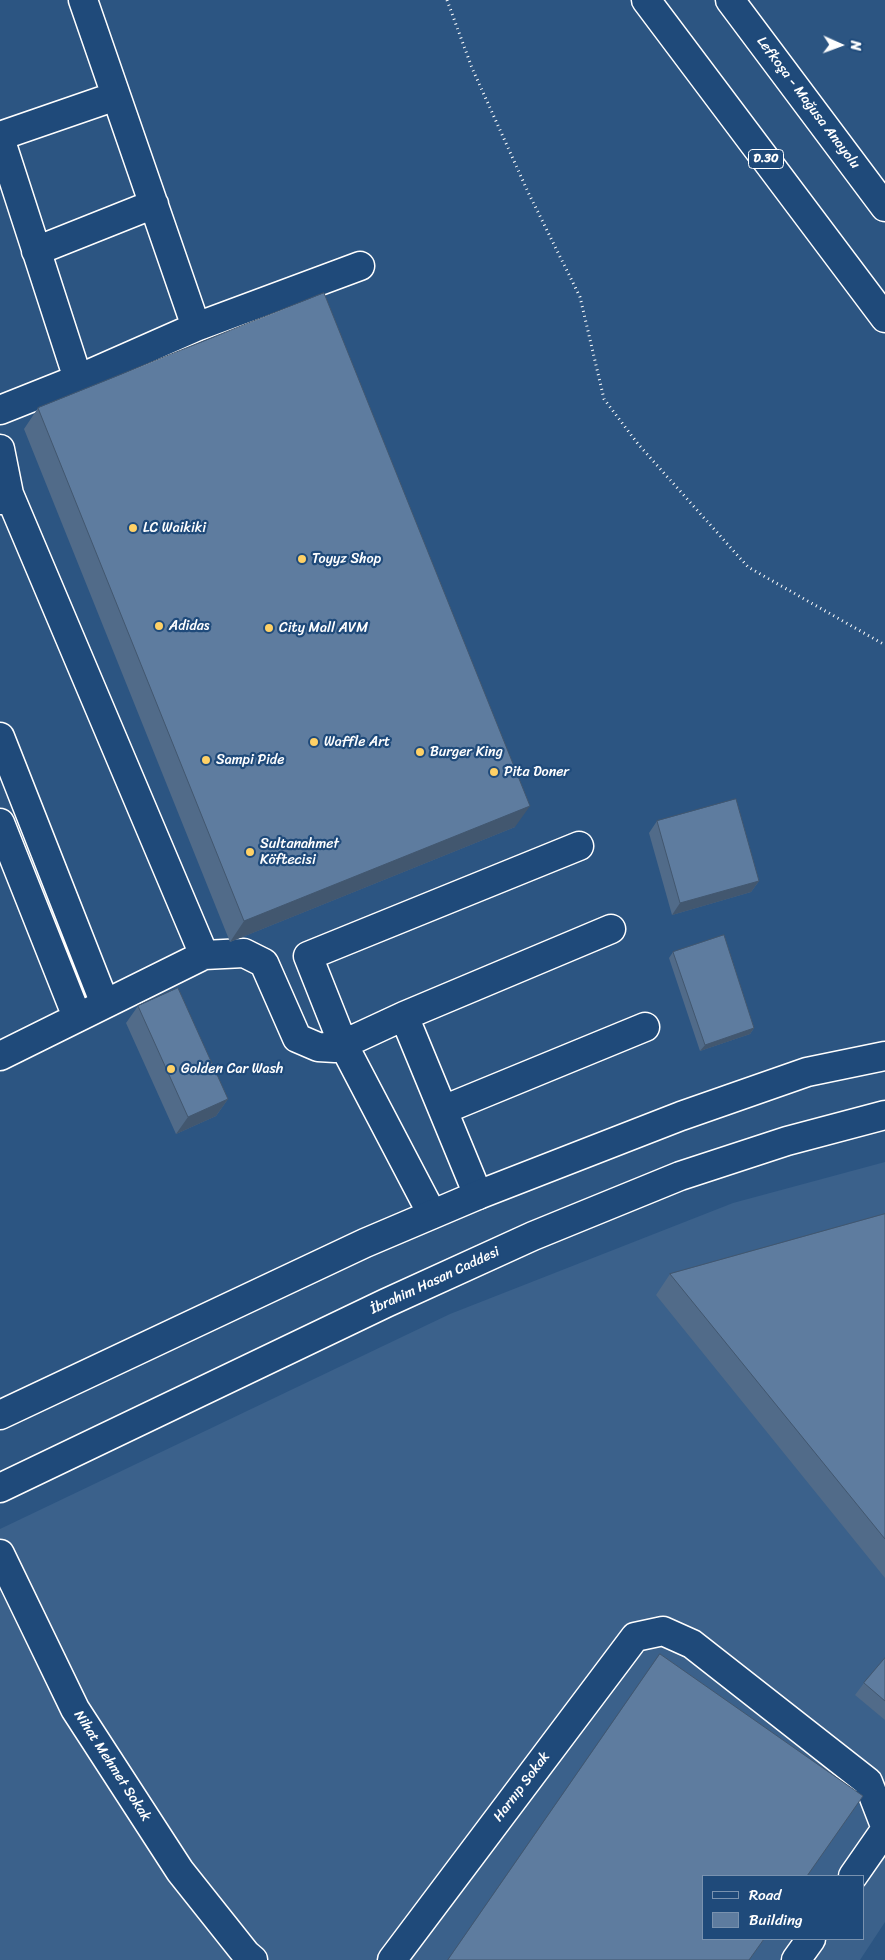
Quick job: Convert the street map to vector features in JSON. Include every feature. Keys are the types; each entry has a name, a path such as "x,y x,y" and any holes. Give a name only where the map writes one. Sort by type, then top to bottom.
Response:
{"main road":[{"path":"83,0 196,327"},
{"name":"D.30","path":"646,0 885,318"},
{"name":"Lefkoşa - Mağusa Anayolu","path":"730,0 885,207"},
{"path":"78,379 0,137 116,96"},
{"path":"36,250 154,204"},
{"path":"0,410 78,379 196,327 360,266"},
{"path":"0,449 5,497 204,955"},
{"path":"0,736 106,1004"},
{"path":"0,823 77,1017"},
{"path":"432,1214 343,1044 308,956 579,846"},
{"path":"0,1056 204,955 244,953 264,963 297,1038 318,1047 335,1048 404,1016 611,929"},
{"path":"404,1016 478,1195"},
{"path":"443,1110 645,1027"},
{"path":"0,1415 365,1243 478,1195 681,1116 807,1072 885,1056"},
{"name":"İbrahim Hasan Caddesi","path":"0,1488 368,1312 533,1236 680,1176 787,1141 885,1115"},
{"name":"Nihat Mehmet Sokak","path":"0,1554 75,1709 180,1871 245,1958"},
{"name":"Harnıp Sokak","path":"392,1960 635,1637 663,1631 692,1644 868,1782 885,1828"},
{"path":"854,1875 885,1828"},
{"path":"796,1960 810,1940"}],"path":[{"path":"448,0 480,86 528,192 580,297 604,399 638,444 748,567 885,645"}],"shaded area":[{"path":"885,1162 885,1922 860,1960 0,1960 0,1529 450,1314 733,1203"}],"building":[{"name":"City Mall AVM","path":"324,293 530,806 244,921 38,408"},
{"path":"736,799 759,881 680,903 657,821"},
{"path":"724,935 754,1028 705,1045 673,952"},
{"path":"178,988 228,1099 188,1117 138,1006"},
{"path":"885,1214 885,1539 670,1274"},
{"path":"660,1654 863,1796 808,1875 702,1875 702,1940 763,1940 749,1960 448,1960"},
{"path":"885,1658 885,1701 864,1683"}],"place":[{"name":"LC Waikiki","path":"133,528"},
{"name":"Toyyz Shop","path":"302,559"},
{"name":"Adidas","path":"159,626"},
{"name":"City Mall AVM","path":"269,628"},
{"name":"Waffle Art","path":"314,742"},
{"name":"Burger King","path":"420,752"},
{"name":"Sampi Pide","path":"206,760"},
{"name":"Pita Doner","path":"494,772"},
{"name":"Sultanahmet Köftecisi","path":"250,852"},
{"name":"Golden Car Wash","path":"171,1069"}]}
